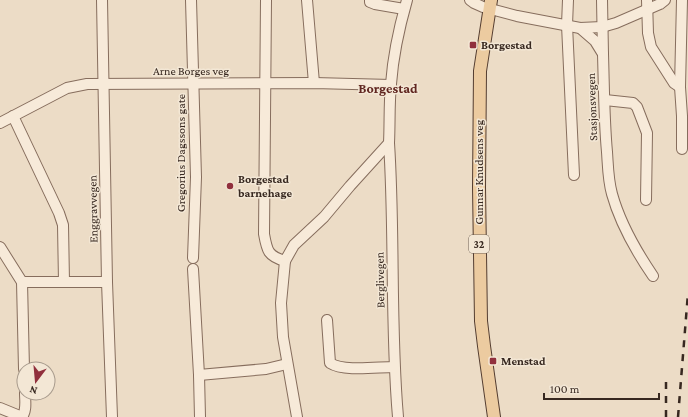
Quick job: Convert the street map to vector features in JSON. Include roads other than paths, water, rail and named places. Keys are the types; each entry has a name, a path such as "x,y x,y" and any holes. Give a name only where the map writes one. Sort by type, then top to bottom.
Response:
{"main road":[{"name":"Gunnar Knudsens veg","path":"487,4 478,50 480,71 480,298 484,346 494,417"}],"street":[{"name":"Enggravvegen","path":"102,0 107,282 112,417"},
{"name":"Gregorius Dagssons gate","path":"191,0 196,177 193,258"},
{"path":"266,0 264,234 267,250 278,259 285,261"},
{"path":"308,0 314,83"},
{"path":"370,0 370,2 375,4 405,5 399,29 391,85"},
{"path":"470,0 474,3 487,4 517,16 580,28 602,27 616,23 647,5 665,0"},
{"path":"568,0 567,25 574,175"},
{"name":"Stasjonsvegen","path":"602,0 605,135 608,172 612,194 619,215 642,260 653,276"},
{"path":"682,0 680,87 682,149"},
{"path":"647,5 649,41 674,83 680,87"},
{"path":"580,28 595,41 603,54"},
{"name":"Arne Borges veg","path":"0,123 67,88 87,84 314,83 391,85"},
{"name":"Berglivegen","path":"391,85 390,143 392,179 394,367 398,417"},
{"path":"605,100 633,102 637,107 646,133 646,200"},
{"path":"14,116 59,213 63,225 64,282"},
{"path":"297,417 283,337 282,303 285,261 294,245 324,217 350,186 390,143"},
{"path":"0,247 22,282 24,361"},
{"path":"193,269 200,417"},
{"path":"22,282 107,282"},
{"path":"327,320 330,362 336,366 350,368 394,367"},
{"path":"199,375 266,368 287,364"},
{"path":"0,408 22,417 24,414 25,401"}],"railway":[{"path":"678,417 688,293"},
{"path":"666,382 666,417"}],"place":[{"name":"Borgestad","path":"473,45"},
{"name":"Borgestad barnehage","path":"230,186"},
{"name":"Menstad","path":"493,361"}],"district":[{"name":"Borgestad","path":"388,88"}]}
